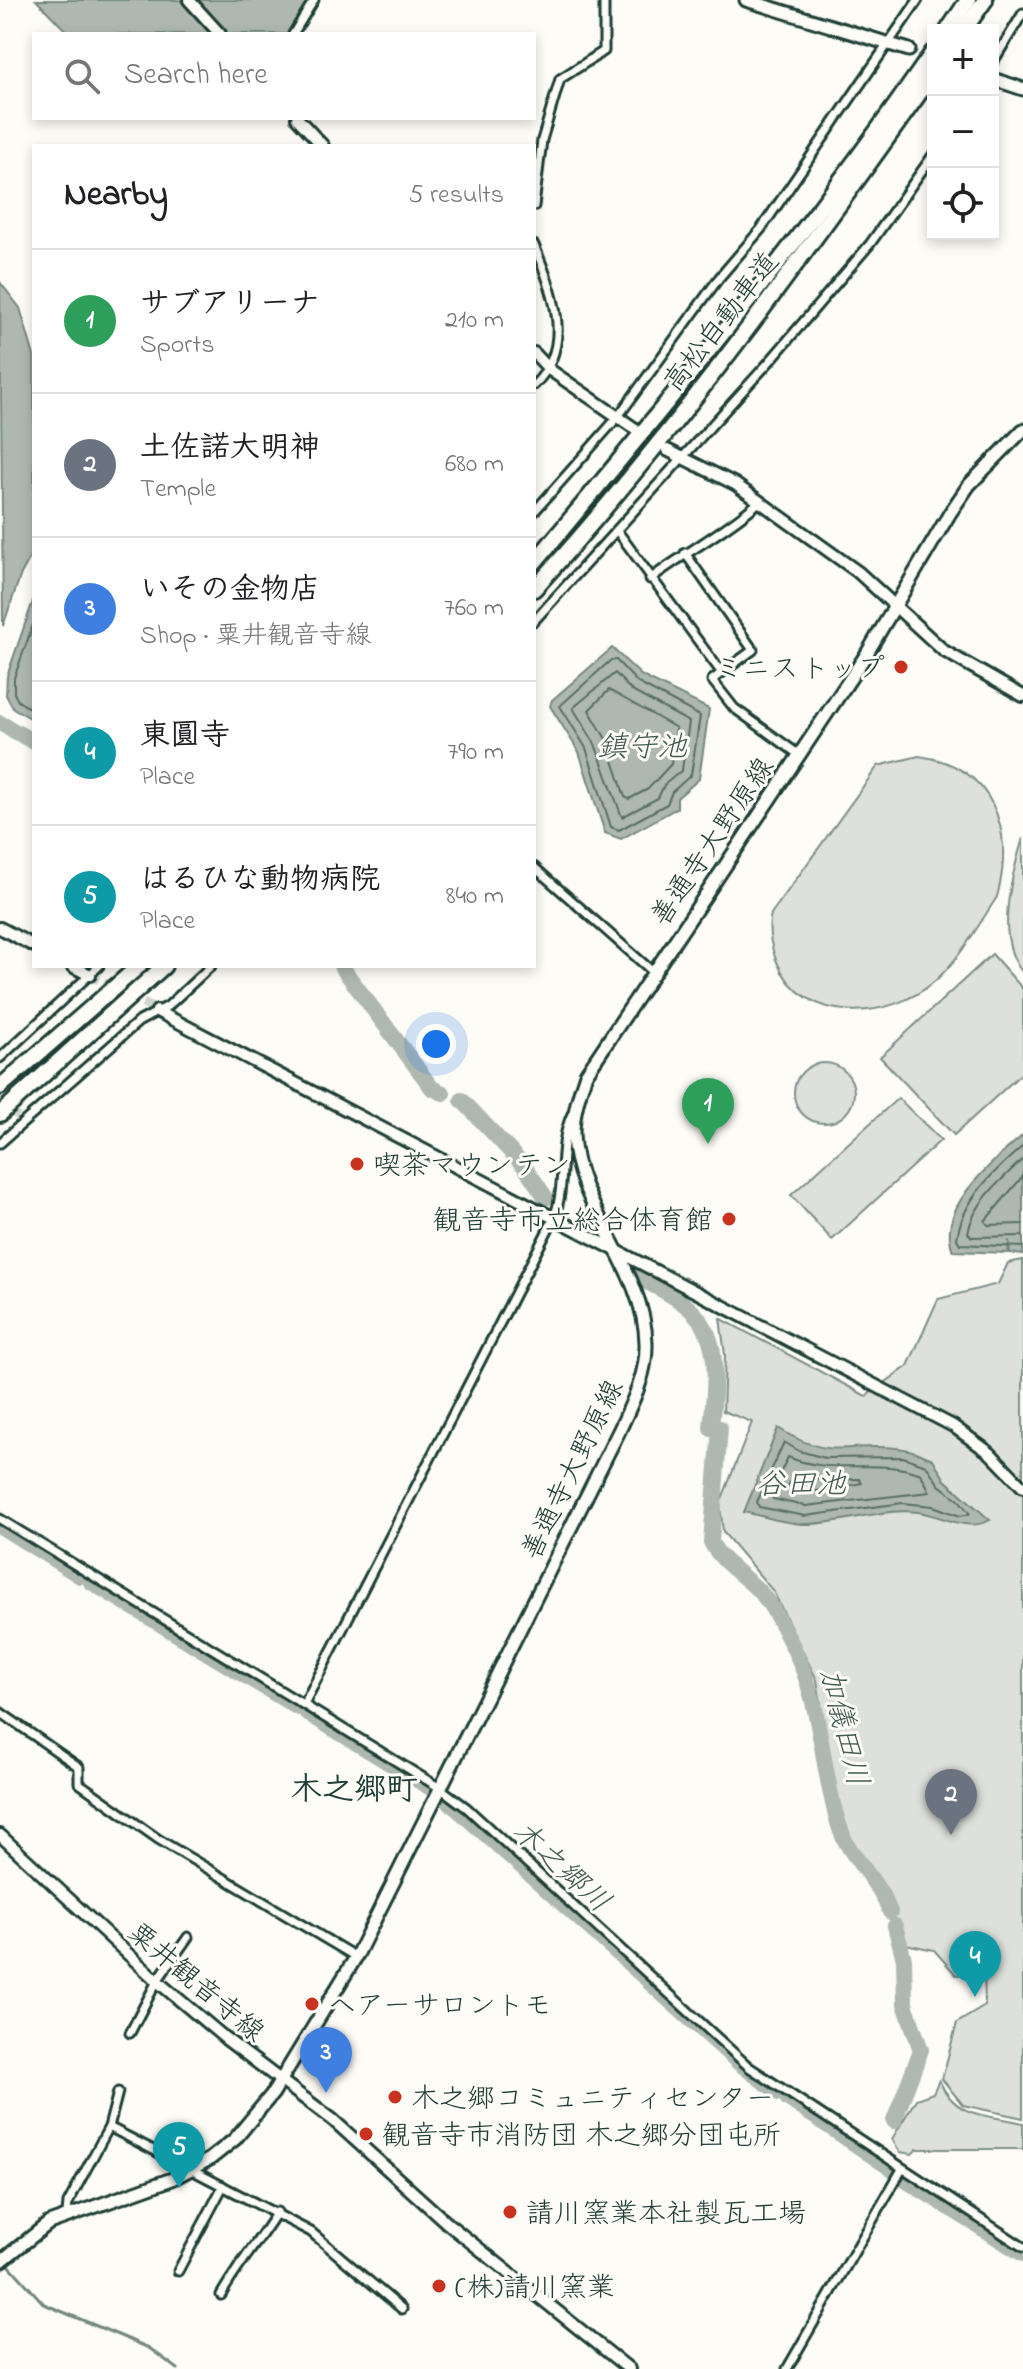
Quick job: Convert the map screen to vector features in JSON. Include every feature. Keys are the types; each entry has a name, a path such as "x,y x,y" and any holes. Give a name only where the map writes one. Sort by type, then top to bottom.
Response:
{"highway":[{"path":"952,24 968,0"},
{"path":"968,24 985,0"},
{"name":"高松自動車道","path":"536,561 769,275 927,60"},
{"name":"高松自動車道","path":"536,587 688,407 771,300 927,82"},
{"path":"0,1087 137,968"},
{"path":"0,1114 162,968"}],"main road":[{"path":"746,0 909,50"},
{"path":"999,81 1023,89"},
{"name":"善通寺大野原線","path":"0,2262 25,2240 67,2214 148,2188 191,2170 235,2139 282,2080 356,1957 637,1394 644,1369 645,1322 578,1162 573,1135 575,1107 594,1061 798,754 969,485 1023,430"}],"street":[{"path":"189,0 218,32"},
{"path":"294,32 314,0"},
{"path":"536,190 542,140 560,79 604,51 604,0"},
{"path":"536,510 617,418 719,278 761,229 918,0"},
{"path":"999,52 1023,13"},
{"path":"299,120 321,144"},
{"path":"536,619 770,361 870,244 927,163"},
{"path":"536,251 560,325 550,370 536,383"},
{"path":"536,355 550,370 634,428"},
{"path":"667,450 735,484 828,548 944,651 1023,696"},
{"path":"650,579 685,553 738,521 759,502"},
{"path":"618,532 721,672"},
{"path":"685,553 753,650 712,680 734,708 798,754"},
{"path":"536,869 653,972"},
{"path":"0,928 32,945"},
{"path":"76,968 90,975"},
{"path":"0,1058 97,968"},
{"path":"0,1143 138,1022 168,1006 209,968"},
{"path":"157,1011 969,1435 1023,1487"},
{"path":"304,1704 554,1218 560,1203 565,1127 575,1107"},
{"path":"0,1519 440,1788 467,1808 749,2067 1023,2247"},
{"path":"0,1712 79,1767 79,1783 158,1839 356,1957"},
{"name":"粟井観音寺線","path":"0,1835 157,1981 333,2120 453,2228 629,2369"},
{"path":"130,2033 157,1981 188,1937"},
{"path":"67,2214 68,2203 109,2127 118,2092"},
{"path":"109,2127 311,2232 402,2309"},
{"path":"787,2369 902,2169"},
{"path":"178,2271 223,2186"},
{"path":"221,2295 243,2257 262,2236 277,2212"}],"shaded area":[{"path":"919,756 945,762 965,773 981,787 993,805 1003,848 997,897 953,962 935,981 916,994 895,1004 872,1009 827,1007 807,998 790,983 777,962 770,939 771,914 878,766"},
{"path":"1023,838 1023,973 1014,959 1007,926 1010,889"},
{"path":"992,954 1023,989 1023,1072 954,1135 880,1057"},
{"path":"824,1063 845,1072 854,1093 845,1114 824,1123 803,1114 794,1093 803,1072"},
{"path":"898,1098 941,1140 832,1240 791,1195"},
{"path":"1023,1260 1023,2118 963,2105 942,2079 957,2023 985,2006 984,1972 956,1975 934,1950 905,1944 876,1875 852,1841 836,1796 817,1680 773,1591 723,1532 720,1504 752,1422 723,1411 725,1355 720,1318 866,1396 908,1366 938,1299 998,1284 1008,1263"},
{"path":"939,2080 946,2093 963,2108 984,2116 1023,2123 1023,2149 917,2149 912,2154 900,2152 892,2139 916,2099 933,2093"}],"water":[{"path":"36,0 180,0 210,32 67,32"},
{"path":"195,0 308,0 289,32 225,32"},
{"path":"0,282 20,308 32,349 32,554 21,574 3,626"},
{"path":"32,604 32,719 13,708 6,695 7,676"},
{"name":"鎮守池","path":"612,648 642,676 709,709 699,779 677,798 677,808 621,839 605,833 579,752 550,706 552,700"},
{"path":"1023,1135 1023,1255 1010,1253 1009,1240 1008,1253 953,1251 950,1234 952,1218 960,1202 983,1172"},
{"name":"谷田池","path":"778,1428 797,1439 828,1448 885,1447 908,1450 933,1459 945,1480 990,1520 972,1525 904,1511 806,1524 744,1512"}],"waterway":[{"name":"加儀田川","path":"0,723 32,741"},
{"name":"加儀田川","path":"342,968 432,1088 443,1093"},
{"name":"加儀田川","path":"462,1100 525,1167 546,1198"},
{"name":"加儀田川","path":"636,1276 681,1302 703,1325 713,1352 715,1383 711,1428"},
{"name":"加儀田川","path":"720,1428 711,1542 721,1557 767,1600 793,1647 816,1714 840,1829 890,1912"},
{"name":"木之郷川","path":"0,1526 80,1576"},
{"name":"木之郷川","path":"91,1582 298,1708"},
{"name":"木之郷川","path":"307,1713 432,1789"},
{"name":"木之郷川","path":"443,1796 644,1977"},
{"name":"加儀田川","path":"894,2121 921,2050 905,2004 904,1959 895,1926"},
{"name":"木之郷川","path":"649,1982 739,2063 779,2093"},
{"name":"木之郷川","path":"787,2098 895,2171"},
{"name":"木之郷川","path":"902,2178 1023,2254"},
{"path":"8,2264 44,2304 149,2348 178,2369"}],"tunnel":[{"path":"90,975 157,1011"},
{"path":"3,1109 26,1120"}],"place":[{"name":"ミニストップ","path":"901,667"},
{"name":"サブアリーナ","path":"708,1144"},
{"name":"喫茶マウンテン","path":"357,1164"},
{"name":"観音寺市立総合体育館","path":"729,1219"},
{"name":"土佐諾大明神","path":"951,1835"},
{"name":"東圓寺","path":"975,1997"},
{"name":"ヘアーサロントモ","path":"312,2004"},
{"name":"いその金物店","path":"326,2093"},
{"name":"木之郷コミュニティセンター","path":"395,2097"},
{"name":"観音寺市消防団 木之郷分団屯所","path":"366,2134"},
{"name":"はるひな動物病院","path":"179,2188"},
{"name":"請川窯業本社製瓦工場","path":"510,2212"},
{"name":"(株)請川窯業","path":"439,2286"}],"district":[{"name":"木之郷町","path":"354,1788"}]}
